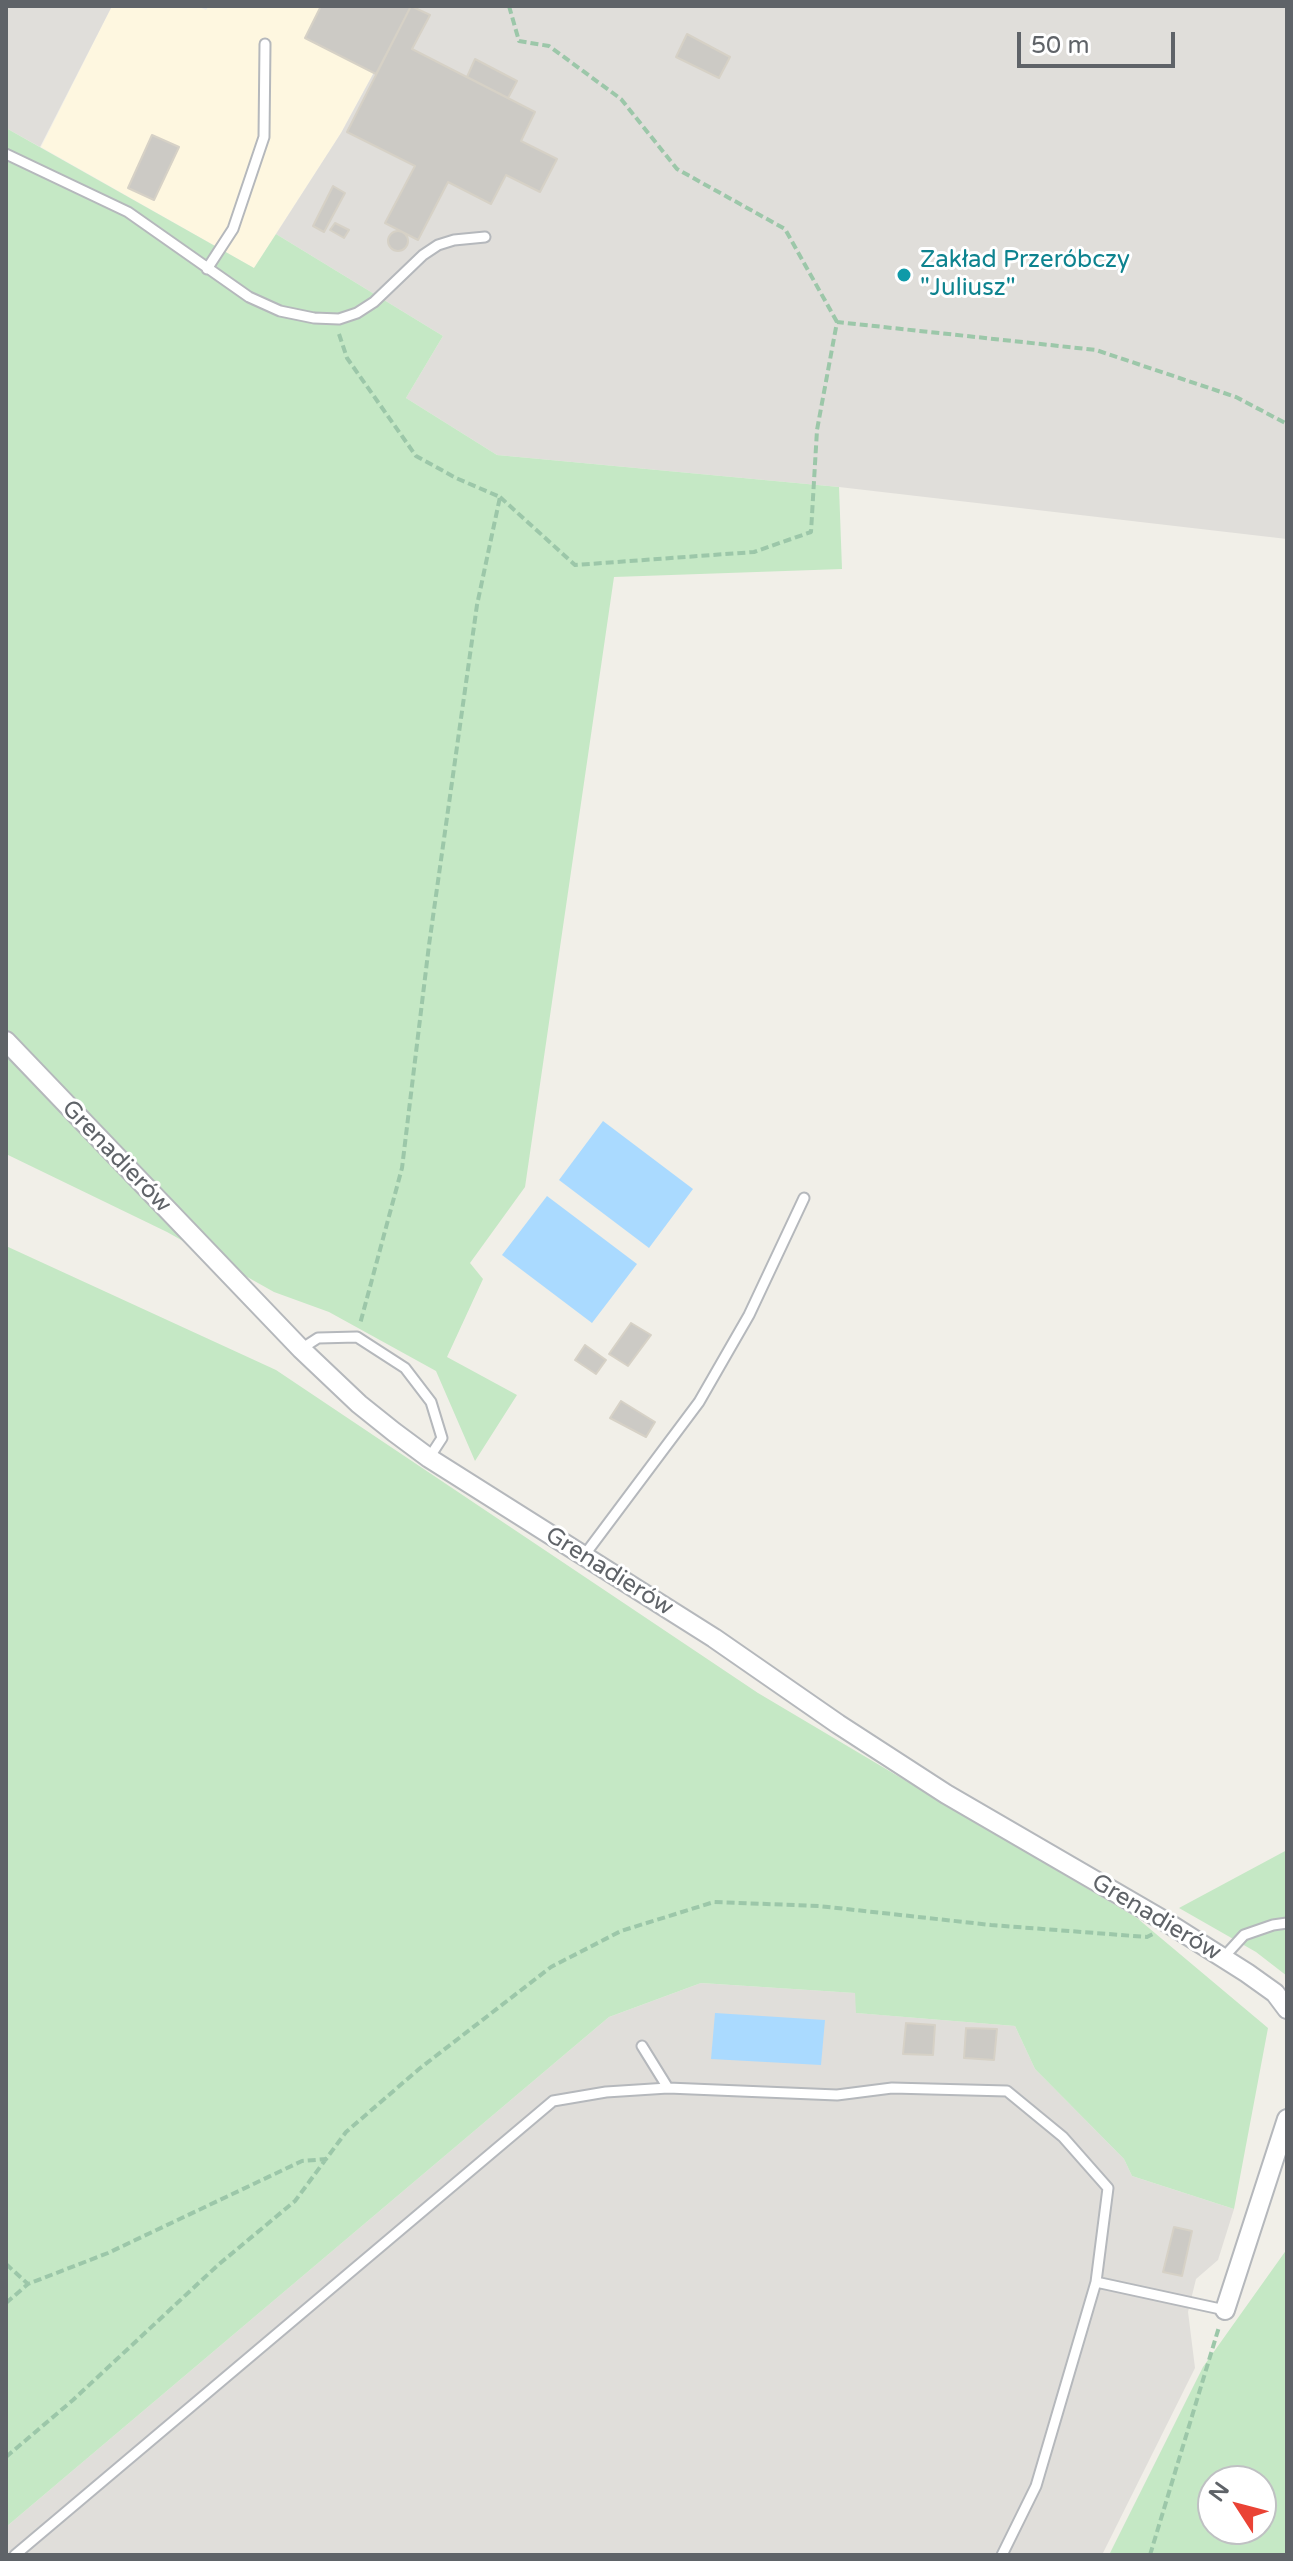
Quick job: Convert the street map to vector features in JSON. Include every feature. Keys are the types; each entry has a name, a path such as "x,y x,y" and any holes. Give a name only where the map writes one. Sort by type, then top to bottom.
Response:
{"street":[{"name":"Grenadierów","path":"6,1041 301,1349 359,1404 429,1458 714,1638 946,1794 1223,1958 1275,1993 1287,2009"},
{"path":"1225,2310 1287,2119"}],"lane":[{"path":"207,269 233,229 264,137 265,44"},
{"path":"6,154 128,212 249,297 280,311 339,319 357,313 374,302 423,255 438,245 485,237"},
{"path":"583,1557 699,1402 749,1315 804,1198"},
{"path":"301,1349 318,1338 357,1337 405,1368 431,1402 442,1438 429,1458"},
{"path":"1223,1958 1244,1935 1287,1923"},
{"path":"642,2046 668,2088"},
{"path":"15,2555 553,2101 606,2092 668,2088 837,2095 892,2088 1007,2091 1063,2137 1108,2188 1096,2282 1036,2486 1002,2555"},
{"path":"1096,2282 1225,2310"}],"path":[{"path":"339,319 339,339 347,358 416,456 500,497 575,565 754,552 811,532 817,430 837,322 785,229 677,169 621,99 549,46 519,41 509,6"},
{"path":"837,322 1096,350 1236,397 1287,424"},
{"path":"357,1337 402,1168 429,945 477,605 500,497"},
{"path":"6,2457 73,2400 218,2265 295,2201 346,2132 419,2069 551,1967 621,1931 714,1902 819,1906 991,1925 1147,1937 1168,1923"},
{"path":"6,2303 28,2284 108,2253 302,2161 327,2159"},
{"path":"6,2264 28,2284"},
{"path":"1150,2555 1225,2310"}],"shaded area":[{"path":"6,6 112,6 40,147 6,128"},
{"path":"112,6 197,6 206,10 209,6 410,6 341,133 254,268 41,147"},
{"name":"Zakład Przeróbczy \"Juliusz\"","path":"410,6 1287,6 1287,539 839,487 497,455 406,398 443,336 276,234 341,133"},
{"path":"701,1983 856,1993 857,2013 1015,2026 1035,2069 1124,2159 1132,2176 1234,2209 1218,2260 1196,2279 1188,2312 1195,2368 1102,2555 6,2555 6,2527 609,2017"}],"green space":[{"path":"6,128 254,268 276,234 443,336 406,398 497,455 839,487 842,569 614,577 525,1187 470,1263 483,1279 447,1357 517,1395 475,1461 436,1371 329,1312 274,1292 167,1232 6,1154"},
{"path":"6,1246 276,1370 758,1693 1137,1918 1268,2028 1234,2209 1132,2176 1124,2159 1035,2069 1015,2026 856,2013 855,1993 701,1983 609,2017 6,2527"},
{"path":"1287,1850 1287,1976 1256,1952 1179,1908"},
{"path":"1287,2249 1287,2555 1109,2555 1203,2367"}],"water":[{"path":"603,1121 693,1189 649,1248 559,1180"},
{"path":"547,1196 637,1264 592,1323 502,1255"},
{"path":"715,2013 825,2020 821,2065 711,2059"}],"building":[{"path":"321,6 411,6 376,74 305,38"},
{"path":"411,6 430,15 412,49 535,112 521,141 557,159 540,192 506,175 491,204 448,182 418,240 385,223 415,166 347,132"},
{"path":"687,34 730,57 719,78 676,57"},
{"path":"475,59 517,81 508,98 467,77"},
{"path":"152,135 179,147 154,200 128,188"},
{"path":"333,186 345,193 324,232 313,226"},
{"path":"335,223 349,230 344,238 330,230"},
{"path":"398,231 405,234 408,241 405,248 398,251 391,248 388,241 391,234"},
{"path":"631,1323 651,1335 628,1366 609,1354"},
{"path":"585,1345 606,1360 596,1374 575,1360"},
{"path":"621,1401 655,1422 646,1437 610,1418"},
{"path":"906,2023 935,2025 933,2055 903,2054"},
{"path":"966,2028 997,2029 994,2060 964,2058"},
{"path":"1174,2227 1192,2231 1182,2276 1163,2272"}],"place":[{"name":"Zakład Przeróbczy \"Juliusz\"","path":"904,275"}]}
